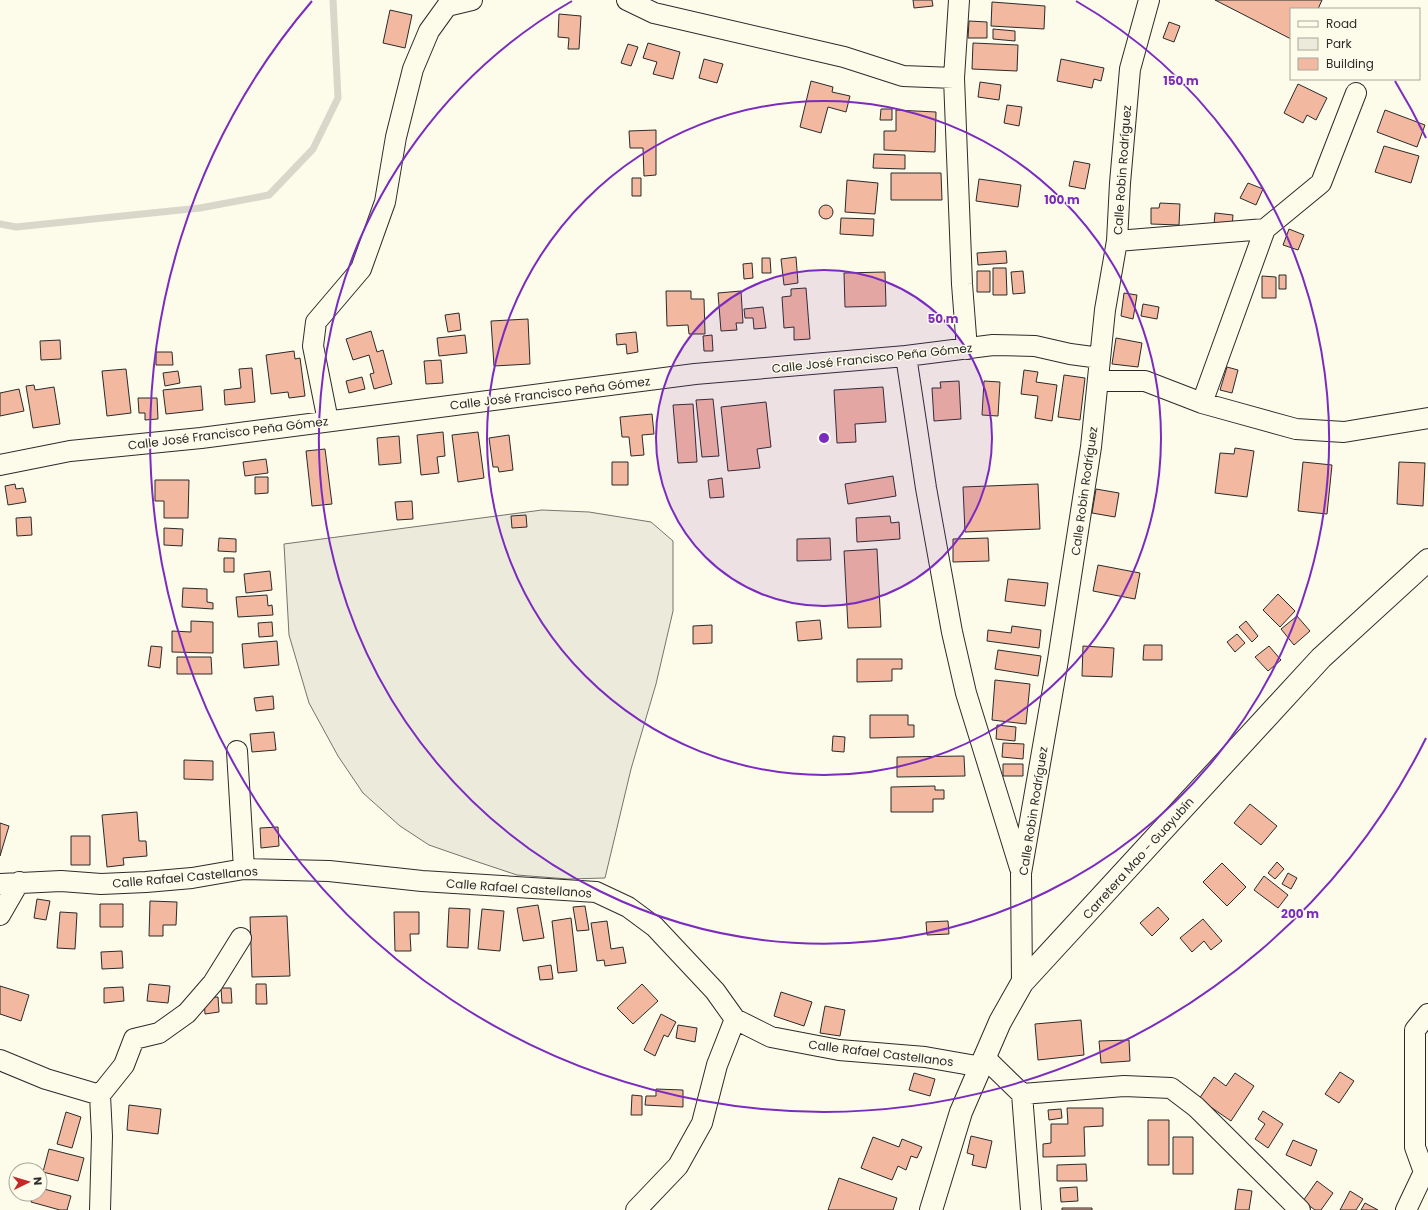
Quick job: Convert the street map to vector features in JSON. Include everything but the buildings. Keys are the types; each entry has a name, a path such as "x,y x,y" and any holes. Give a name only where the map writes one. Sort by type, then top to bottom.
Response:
{"main road":[{"name":"Carretera Mao - Guayubín","path":"931,1210 961,1112 984,1063 1000,1022 1022,983 1321,658 1428,560"}],"street":[{"path":"328,421 313,346 316,322 361,269 385,202 396,137 411,77 429,31 447,6 472,0"},
{"path":"627,0 654,13 844,57 903,76 954,78"},
{"path":"959,0 954,78 962,284 967,349"},
{"name":"Calle Robin Rodríguez","path":"1022,983 1021,873 1061,644 1091,447 1105,310 1117,241 1120,183 1130,69 1149,0"},
{"path":"1202,403 1265,229 1321,183 1356,93"},
{"path":"1117,241 1265,229"},
{"name":"Calle José Francisco Peña Gómez","path":"0,464 70,451 201,438 694,374 906,356 993,345 1036,346 1070,354 1100,358"},
{"path":"906,356 926,488 954,640 966,693 1021,873"},
{"path":"1098,381 1145,381 1202,403 1296,429 1344,432 1428,418"},
{"path":"236,750 244,869"},
{"name":"Calle Rafael Castellanos","path":"10,883 60,881 101,884 146,882 192,878 244,869 329,871 422,882 596,892 628,907 655,927 715,991 734,1019 771,1037 839,1050 984,1063"},
{"path":"0,914 10,883"},
{"path":"100,1210 102,1173 100,1095 124,1065 134,1039 159,1033 187,1013 213,983 241,938"},
{"path":"1406,1210 1424,1172 1415,1147 1415,1030 1428,1014"},
{"path":"636,1210 678,1166 702,1123 717,1065 734,1019"},
{"path":"0,1060 46,1079 100,1095"},
{"path":"984,1063 1022,1094 1124,1086 1171,1088 1196,1107 1300,1210"},
{"path":"1022,1094 1031,1210"}],"green space":[{"path":"542,510 589,512 651,522 673,541 673,611 656,684 631,769 605,878 568,879 517,875 429,845 400,826 363,793 338,756 309,703 289,635 284,544"}],"waterway":[{"path":"0,224 16,227 200,208 269,195 313,149 338,98 333,0"}]}
